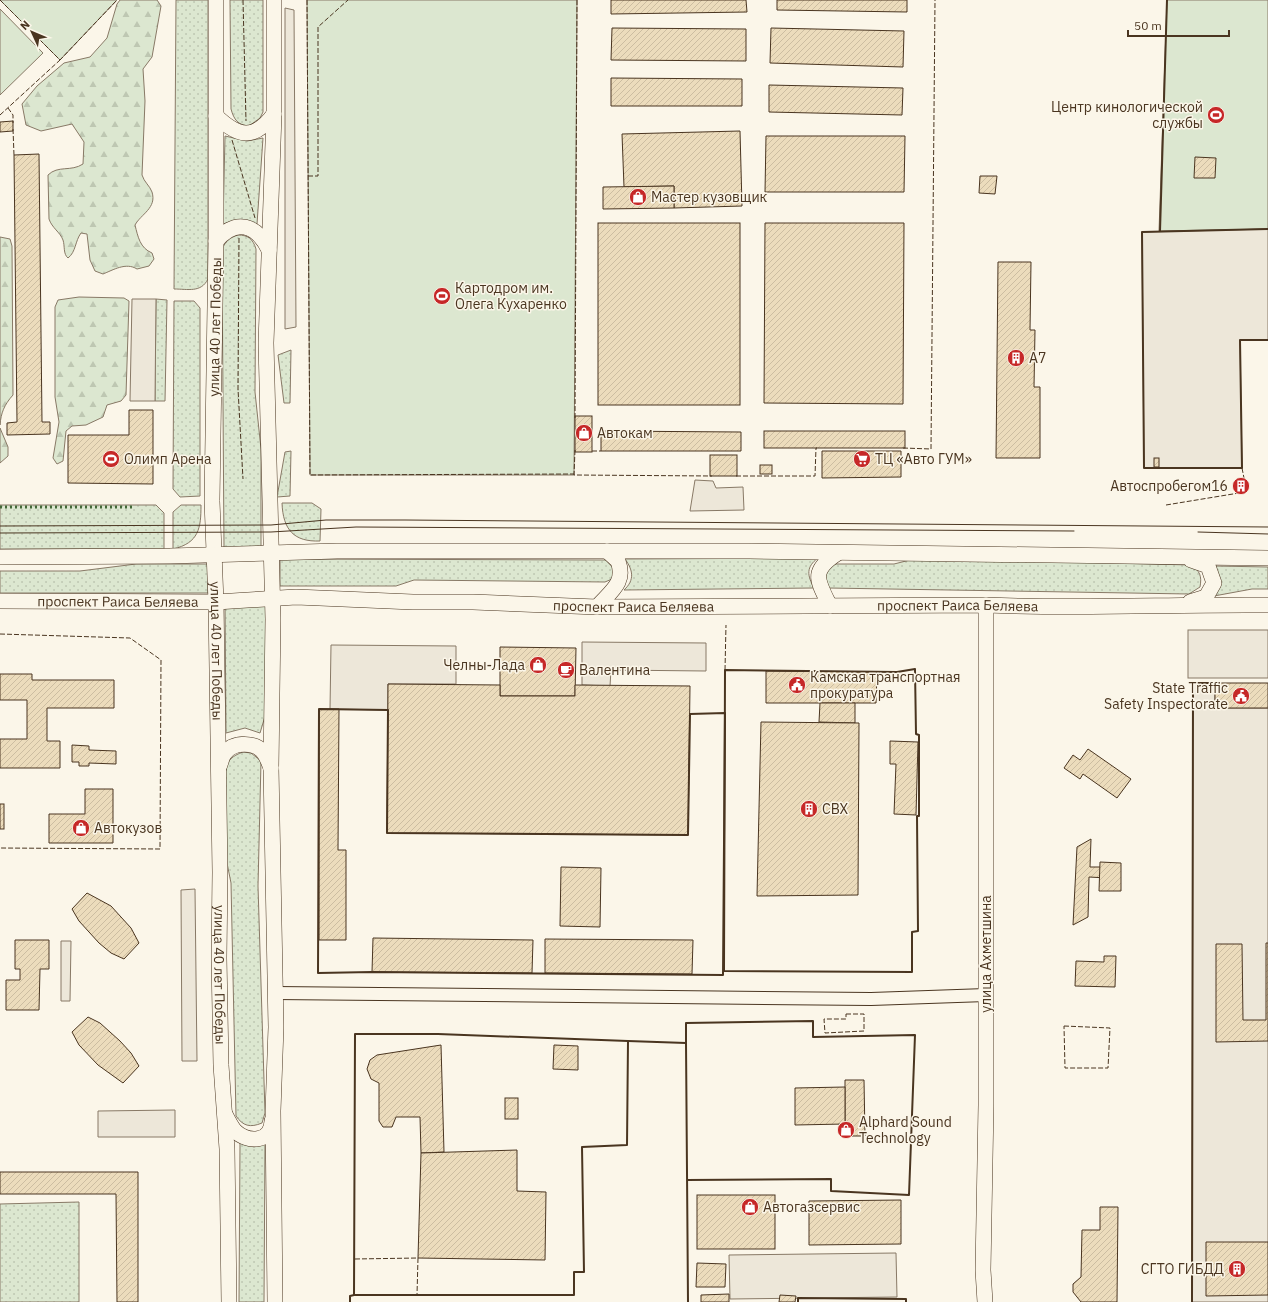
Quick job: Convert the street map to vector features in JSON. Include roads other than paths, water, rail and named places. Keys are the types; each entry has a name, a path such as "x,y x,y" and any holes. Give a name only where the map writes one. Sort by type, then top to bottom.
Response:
{"street":[{"name":"улица 40 лет Победы","path":"216,0 216,241 212,501 216,602 221,1065 225,1114 230,1302"},
{"path":"225,1114 235,1130 252,1140 262,1139 270,1133 273,1111 276,1027 272,768 272,598 266,382 274,114 274,0"},
{"path":"216,116 227,127 242,133 251,133 260,129 274,114"},
{"path":"216,241 224,231 234,226 242,226 258,235 269,250"},
{"path":"0,557 214,555 307,551 607,551 1268,558"},
{"path":"598,607 620,581 621,575 618,560 607,551"},
{"path":"830,606 817,580 819,569 826,560 838,553"},
{"path":"1184,557 1208,566 1214,583 1206,597 1185,604"},
{"name":"проспект Раиса Беляева","path":"0,601 216,602 296,597 598,607 705,605 986,605 1039,607 1185,604 1268,605"},
{"name":"улица Ахметшина","path":"985,1302 983,1270 986,996 986,605"},
{"path":"218,771 225,753 234,746 246,744 256,746 264,753 272,768"},
{"path":"275,993 863,998 986,996"},
{"path":"273,1111 275,1302"}],"tram line":[{"path":"0,526 271,525 326,520 405,520 1268,527"},
{"path":"0,533 271,532 356,527 1074,531"},
{"path":"1198,532 1268,534"}],"place":[{"name":"Центр кинологической службы","path":"1216,115"},
{"name":"Мастер кузовщик","path":"638,197"},
{"name":"Картодром им. Олега Кухаренко","path":"442,296"},
{"name":"А7","path":"1016,358"},
{"name":"Автокам","path":"584,433"},
{"name":"Олимп Арена","path":"111,459"},
{"name":"ТЦ «Авто ГУМ»","path":"862,459"},
{"name":"Автоспробегом16","path":"1241,486"},
{"name":"Челны-Лада","path":"538,665"},
{"name":"Валентина","path":"566,670"},
{"name":"Камская транспортная прокуратура","path":"797,685"},
{"name":"State Traffic Safety Inspectorate","path":"1241,696"},
{"name":"СВХ","path":"809,809"},
{"name":"Автокузов","path":"81,828"},
{"name":"Alphard Sound Technology","path":"846,1130"},
{"name":"Автогазсервис","path":"750,1207"},
{"name":"СГТО ГИБДД","path":"1237,1269"}]}
